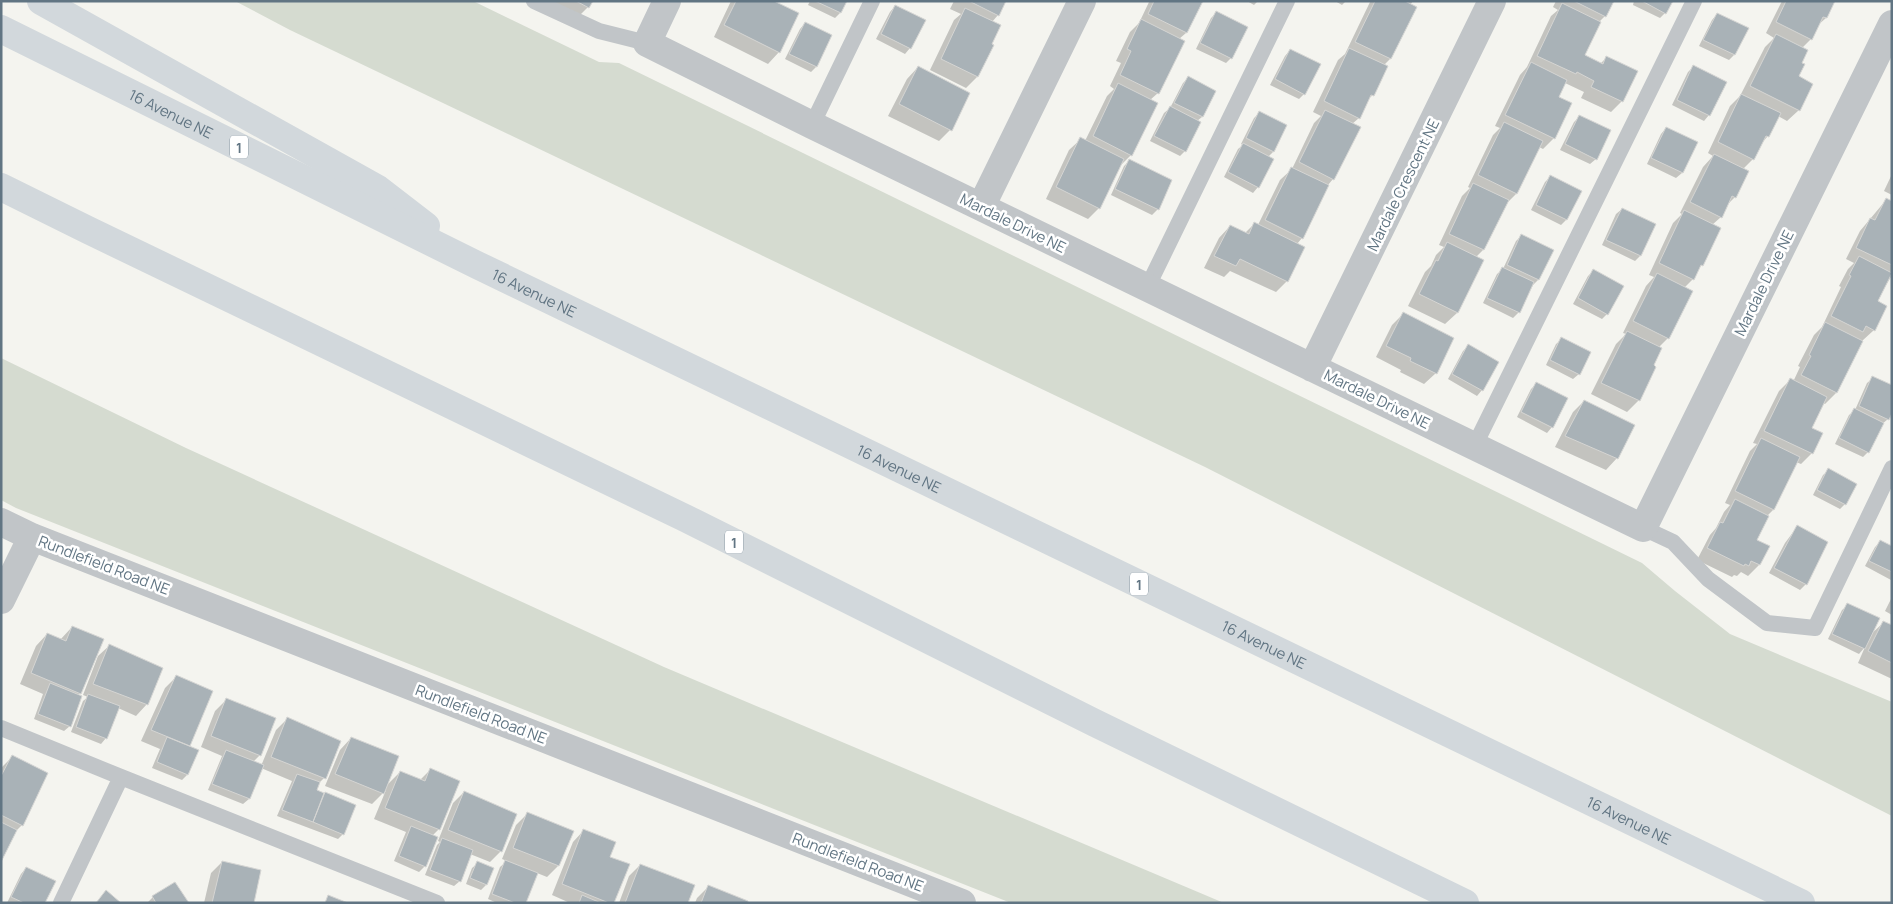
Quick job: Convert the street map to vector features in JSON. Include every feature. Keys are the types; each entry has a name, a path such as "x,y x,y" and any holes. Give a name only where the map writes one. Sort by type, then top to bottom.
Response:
{"highway":[{"path":"41,1 378,189 477,265"},
{"name":"16 Avenue NE","path":"1,29 477,265 1801,903"},
{"name":"1","path":"1,187 685,518 1095,723 1465,903"},
{"path":"1,207 88,230"}],"street":[{"path":"647,43 667,1"},
{"path":"981,207 1082,1"},
{"name":"Mardale Crescent NE","path":"1312,368 1492,1"},
{"name":"Mardale Drive NE","path":"647,43 1643,528 1892,24"},
{"name":"Rundlefield Road NE","path":"1,522 32,537 962,903"},
{"path":"1,600 32,537"}],"lane":[{"path":"534,1 599,31 647,43"},
{"path":"812,125 872,1"},
{"path":"1147,288 1287,1"},
{"path":"1474,447 1694,1"},
{"path":"1643,528 1673,542 1708,579 1767,623 1815,628 1892,468"},
{"path":"1,728 437,903"},
{"path":"60,903 121,777"}],"shaded area":[{"path":"235,1 473,1 599,62 619,63 1642,563 1730,634 1892,702 1892,816 1205,467 290,30"},
{"path":"1,358 186,448 664,667 1224,903 1011,903 16,508 1,500"}],"building":[{"path":"576,1 593,1 589,8"},
{"path":"736,1 774,1 799,13 780,53 724,25"},
{"path":"815,1 847,1 841,13"},
{"path":"969,1 1006,1 999,16"},
{"path":"1154,1 1203,1 1187,33 1148,14"},
{"path":"1375,1 1405,1 1417,7 1391,59 1355,42"},
{"path":"1574,1 1614,1 1606,17"},
{"path":"1642,1 1673,1 1666,14"},
{"path":"1786,1 1835,1 1827,18 1823,17 1812,40 1776,22"},
{"path":"1562,3 1601,22 1585,55 1603,64 1606,56 1638,71 1623,102 1591,87 1594,81 1537,56"},
{"path":"895,5 926,20 911,49 881,34"},
{"path":"965,8 1001,25 992,44 994,45 978,77 941,59"},
{"path":"1216,11 1248,27 1232,59 1200,43"},
{"path":"1717,13 1749,28 1735,55 1703,40"},
{"path":"1141,19 1185,41 1159,94 1120,75 1131,51 1127,49"},
{"path":"805,22 832,35 817,67 789,54"},
{"path":"1776,34 1808,50 1802,63 1805,64 1799,76 1813,84 1800,111 1750,86"},
{"path":"1349,48 1388,66 1374,96 1371,95 1360,119 1324,101"},
{"path":"1290,49 1321,64 1305,95 1275,79"},
{"path":"1531,62 1567,80 1559,97 1572,103 1555,139 1505,115"},
{"path":"1693,65 1727,82 1710,116 1677,100"},
{"path":"918,66 970,93 952,131 899,104"},
{"path":"1188,76 1216,91 1203,117 1174,103"},
{"path":"1118,83 1158,103 1132,156 1093,136"},
{"path":"1741,94 1781,113 1769,137 1766,136 1754,160 1718,142"},
{"path":"1170,106 1201,122 1186,152 1154,136"},
{"path":"1325,110 1361,127 1334,180 1299,162"},
{"path":"1259,111 1287,125 1274,152 1246,138"},
{"path":"1579,115 1611,130 1597,160 1565,144"},
{"path":"1504,122 1543,141 1517,194 1478,175"},
{"path":"1666,127 1698,142 1683,173 1651,158"},
{"path":"1080,137 1124,159 1100,209 1056,187"},
{"path":"1243,143 1274,159 1259,188 1228,172"},
{"path":"1714,154 1749,171 1736,198 1732,196 1722,218 1690,202"},
{"path":"1129,159 1172,180 1159,210 1115,189"},
{"path":"1291,167 1329,185 1303,239 1265,220"},
{"path":"1550,175 1582,191 1567,220 1536,205"},
{"path":"1473,183 1509,200 1484,250 1449,234"},
{"path":"1886,198 1892,201 1892,265 1856,248 1870,218 1875,220"},
{"path":"1622,208 1656,224 1641,256 1606,240"},
{"path":"1684,210 1721,228 1703,266 1701,265 1694,280 1659,263"},
{"path":"1254,222 1305,247 1288,282 1240,259 1236,266 1214,256 1230,225 1249,234"},
{"path":"1521,234 1554,250 1539,280 1507,265"},
{"path":"1447,242 1484,260 1458,313 1419,294"},
{"path":"1859,256 1892,273 1878,301 1887,306 1875,331 1866,326 1863,332 1831,316"},
{"path":"1502,267 1534,282 1520,313 1487,298"},
{"path":"1593,269 1624,286 1608,315 1578,298"},
{"path":"1657,273 1693,291 1669,339 1633,321"},
{"path":"1403,312 1454,338 1437,374 1410,361 1411,358 1386,346"},
{"path":"1825,322 1863,341 1837,393 1801,375"},
{"path":"1627,331 1662,348 1654,365 1656,367 1640,401 1601,383"},
{"path":"1561,337 1591,352 1580,375 1550,360"},
{"path":"1468,344 1499,362 1483,391 1452,374"},
{"path":"1872,376 1892,385 1892,413 1889,420 1859,406"},
{"path":"1790,378 1827,397 1812,428 1823,433 1813,454 1764,431"},
{"path":"1536,382 1568,398 1553,428 1521,412"},
{"path":"1584,400 1635,425 1618,459 1565,436"},
{"path":"1854,408 1884,423 1869,453 1839,438"},
{"path":"1761,438 1800,457 1774,510 1735,491"},
{"path":"1828,468 1857,484 1846,505 1817,490"},
{"path":"1735,499 1769,516 1757,540 1770,546 1760,565 1751,561 1749,566 1745,564 1744,566 1707,548 1720,522 1723,523"},
{"path":"1797,525 1828,542 1807,585 1774,568"},
{"path":"1880,540 1892,546 1892,572 1869,561"},
{"path":"1847,603 1880,618 1865,649 1832,634"},
{"path":"1883,621 1892,625 1892,663 1868,651"},
{"path":"72,626 104,639 81,694 31,673 47,633 66,641"},
{"path":"109,644 163,668 148,705 93,684"},
{"path":"176,675 213,691 190,746 151,730"},
{"path":"50,683 82,696 71,727 38,714"},
{"path":"88,694 120,706 107,739 76,727"},
{"path":"226,698 276,718 261,756 211,736"},
{"path":"287,717 341,741 326,779 271,757"},
{"path":"167,737 199,750 188,775 157,762"},
{"path":"351,737 399,756 384,794 335,774"},
{"path":"226,750 264,765 250,799 212,784"},
{"path":"12,755 48,773 23,826 1,815 1,776"},
{"path":"430,768 460,781 440,830 385,808 400,771 425,781"},
{"path":"297,774 320,782 317,790 324,793 313,822 282,810"},
{"path":"464,791 517,814 502,852 448,830"},
{"path":"325,792 356,805 344,835 313,822"},
{"path":"527,812 574,831 559,866 513,848"},
{"path":"1,822 17,830 1,862"},
{"path":"411,826 438,837 426,867 399,856"},
{"path":"583,829 616,842 610,857 630,864 614,903 609,903 562,884"},
{"path":"442,838 473,850 461,882 430,870"},
{"path":"505,860 538,873 526,903 515,903 492,894"},
{"path":"222,861 261,870 254,903 212,903"},
{"path":"477,861 494,868 487,885 470,878"},
{"path":"640,864 695,885 688,903 625,903"},
{"path":"26,867 56,881 45,903 24,903 11,897"},
{"path":"175,882 189,903 156,903 152,896"},
{"path":"708,885 748,901 748,903 701,903"},
{"path":"106,890 121,903 96,903"},
{"path":"328,895 348,903 325,903"},
{"path":"582,895 601,903 579,903"}]}
